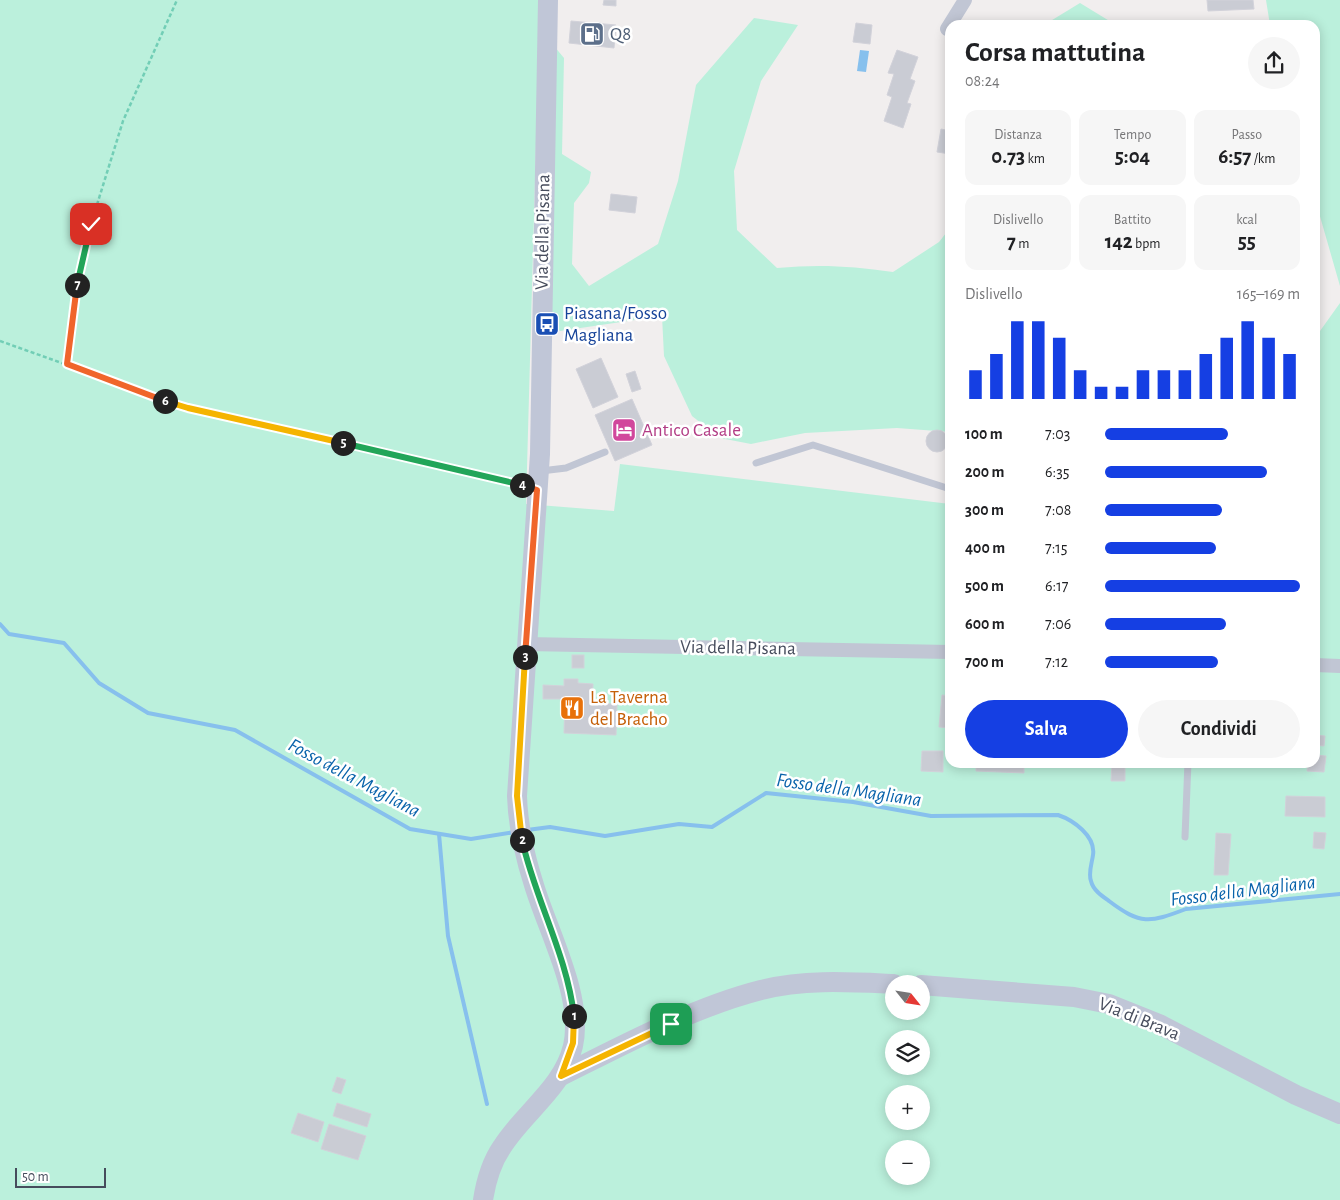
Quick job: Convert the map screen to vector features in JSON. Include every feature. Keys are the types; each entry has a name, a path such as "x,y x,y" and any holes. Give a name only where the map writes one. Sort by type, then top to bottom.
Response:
{"main road":[{"name":"Via della Pisana","path":"483,1200 491,1168 500,1150 561,1076 573,1043 573,1010 565,976 534,886 518,810 526,644 538,480 548,0"},
{"path":"561,1076 708,1007 762,990 824,981 885,984"},
{"name":"Via di Brava","path":"930,986 1074,997 1109,1004 1159,1024 1296,1095 1340,1114"}],"street":[{"path":"953,20 965,0"},
{"name":"Via della Pisana","path":"526,644 945,652"},
{"path":"1320,665 1340,666"}],"lane":[{"path":"756,463 813,445 945,487"},
{"path":"538,480 553,471 566,468 604,452"},
{"path":"1185,837 1188,768"}],"path":[{"path":"67,364 73,300 91,224 123,121 177,0"},
{"path":"0,340 188,408 538,480"}],"green space":[{"path":"0,0 540,0 526,504 614,511 620,464 945,503 945,768 1320,768 1320,331 1340,303 1340,1200 0,1200"},
{"path":"1266,0 1340,0 1340,286 1320,216 1320,20 1269,20"},
{"path":"1080,3 1108,20 1052,20"},
{"path":"754,18 798,25 761,81 734,171 737,230 777,268 835,266 893,272 939,242 945,234 945,432 897,428 805,433 751,444 720,438 692,416 664,356 662,316 560,331 550,323 554,46 564,58 562,154 591,172 589,183 574,203 572,264 589,286 658,244 678,181 696,85"}],"water":[{"path":"860,50 869,51 866,72 857,71"}],"building":[{"path":"604,0 616,0 616,6 603,5"},
{"path":"1207,0 1253,0 1254,9 1208,11"},
{"name":"Q8","path":"571,21 616,25 614,48 569,43"},
{"path":"856,23 872,25 870,44 853,42"},
{"path":"897,50 918,57 910,79 915,81 907,103 911,104 903,128 884,121 892,97 887,95 894,74 888,73"},
{"path":"941,129 945,130 945,153 937,152"},
{"path":"611,194 637,197 635,213 609,210"},
{"path":"601,358 618,397 593,408 576,369"},
{"path":"635,371 641,389 632,392 626,374"},
{"name":"Antico Casale","path":"632,399 652,445 615,461 595,415"},
{"path":"933,431 941,431 944,434 945,447 941,451 933,451 927,445 927,437"},
{"path":"572,655 584,655 584,668 572,668"},
{"path":"564,679 578,679 578,683 593,684 592,703 617,704 616,735 564,733 565,699 543,699 543,685 564,686"},
{"path":"942,695 945,695 945,728 939,727"},
{"path":"1320,736 1325,736 1324,746 1320,746"},
{"path":"922,751 943,751 943,772 921,771"},
{"path":"1320,755 1326,756 1324,772 1307,771 1307,768 1320,768"},
{"path":"976,768 1024,768 1024,773 976,771"},
{"path":"1112,768 1125,768 1125,781 1111,781"},
{"path":"1286,796 1325,797 1325,817 1285,816"},
{"path":"1314,832 1326,833 1324,849 1313,848"},
{"path":"1216,833 1231,834 1228,875 1214,875"},
{"path":"337,1077 346,1080 341,1094 332,1091"},
{"path":"337,1103 371,1114 367,1127 333,1116"},
{"path":"298,1113 324,1122 318,1142 291,1133"},
{"path":"329,1124 366,1136 358,1160 321,1149"}],"waterway":[{"name":"Fosso della Magliana","path":"0,624 9,634 64,643 99,683 148,713 235,730 410,829 471,839 515,832"},
{"name":"Fosso della Magliana","path":"527,830 550,827 605,836 679,824 712,827 766,793 853,802 931,816 1058,815 1076,825 1091,841 1093,855 1090,878 1096,890 1120,909 1138,918 1154,919 1186,909 1340,894"},
{"path":"439,834 448,936 487,1104"}],"place":[{"name":"Q8","path":"592,34"},
{"name":"Piasana/Fosso Magliana","path":"547,324"},
{"name":"Antico Casale","path":"624,430"},
{"name":"La Taverna del Bracho","path":"572,708"}],"route":[{"path":"91,224 73,300 67,364 188,408 520,484 537,490 517,796 522,836 534,886 561,963 573,1010 575,1028 573,1043 568,1062 561,1076 671,1024"}]}
